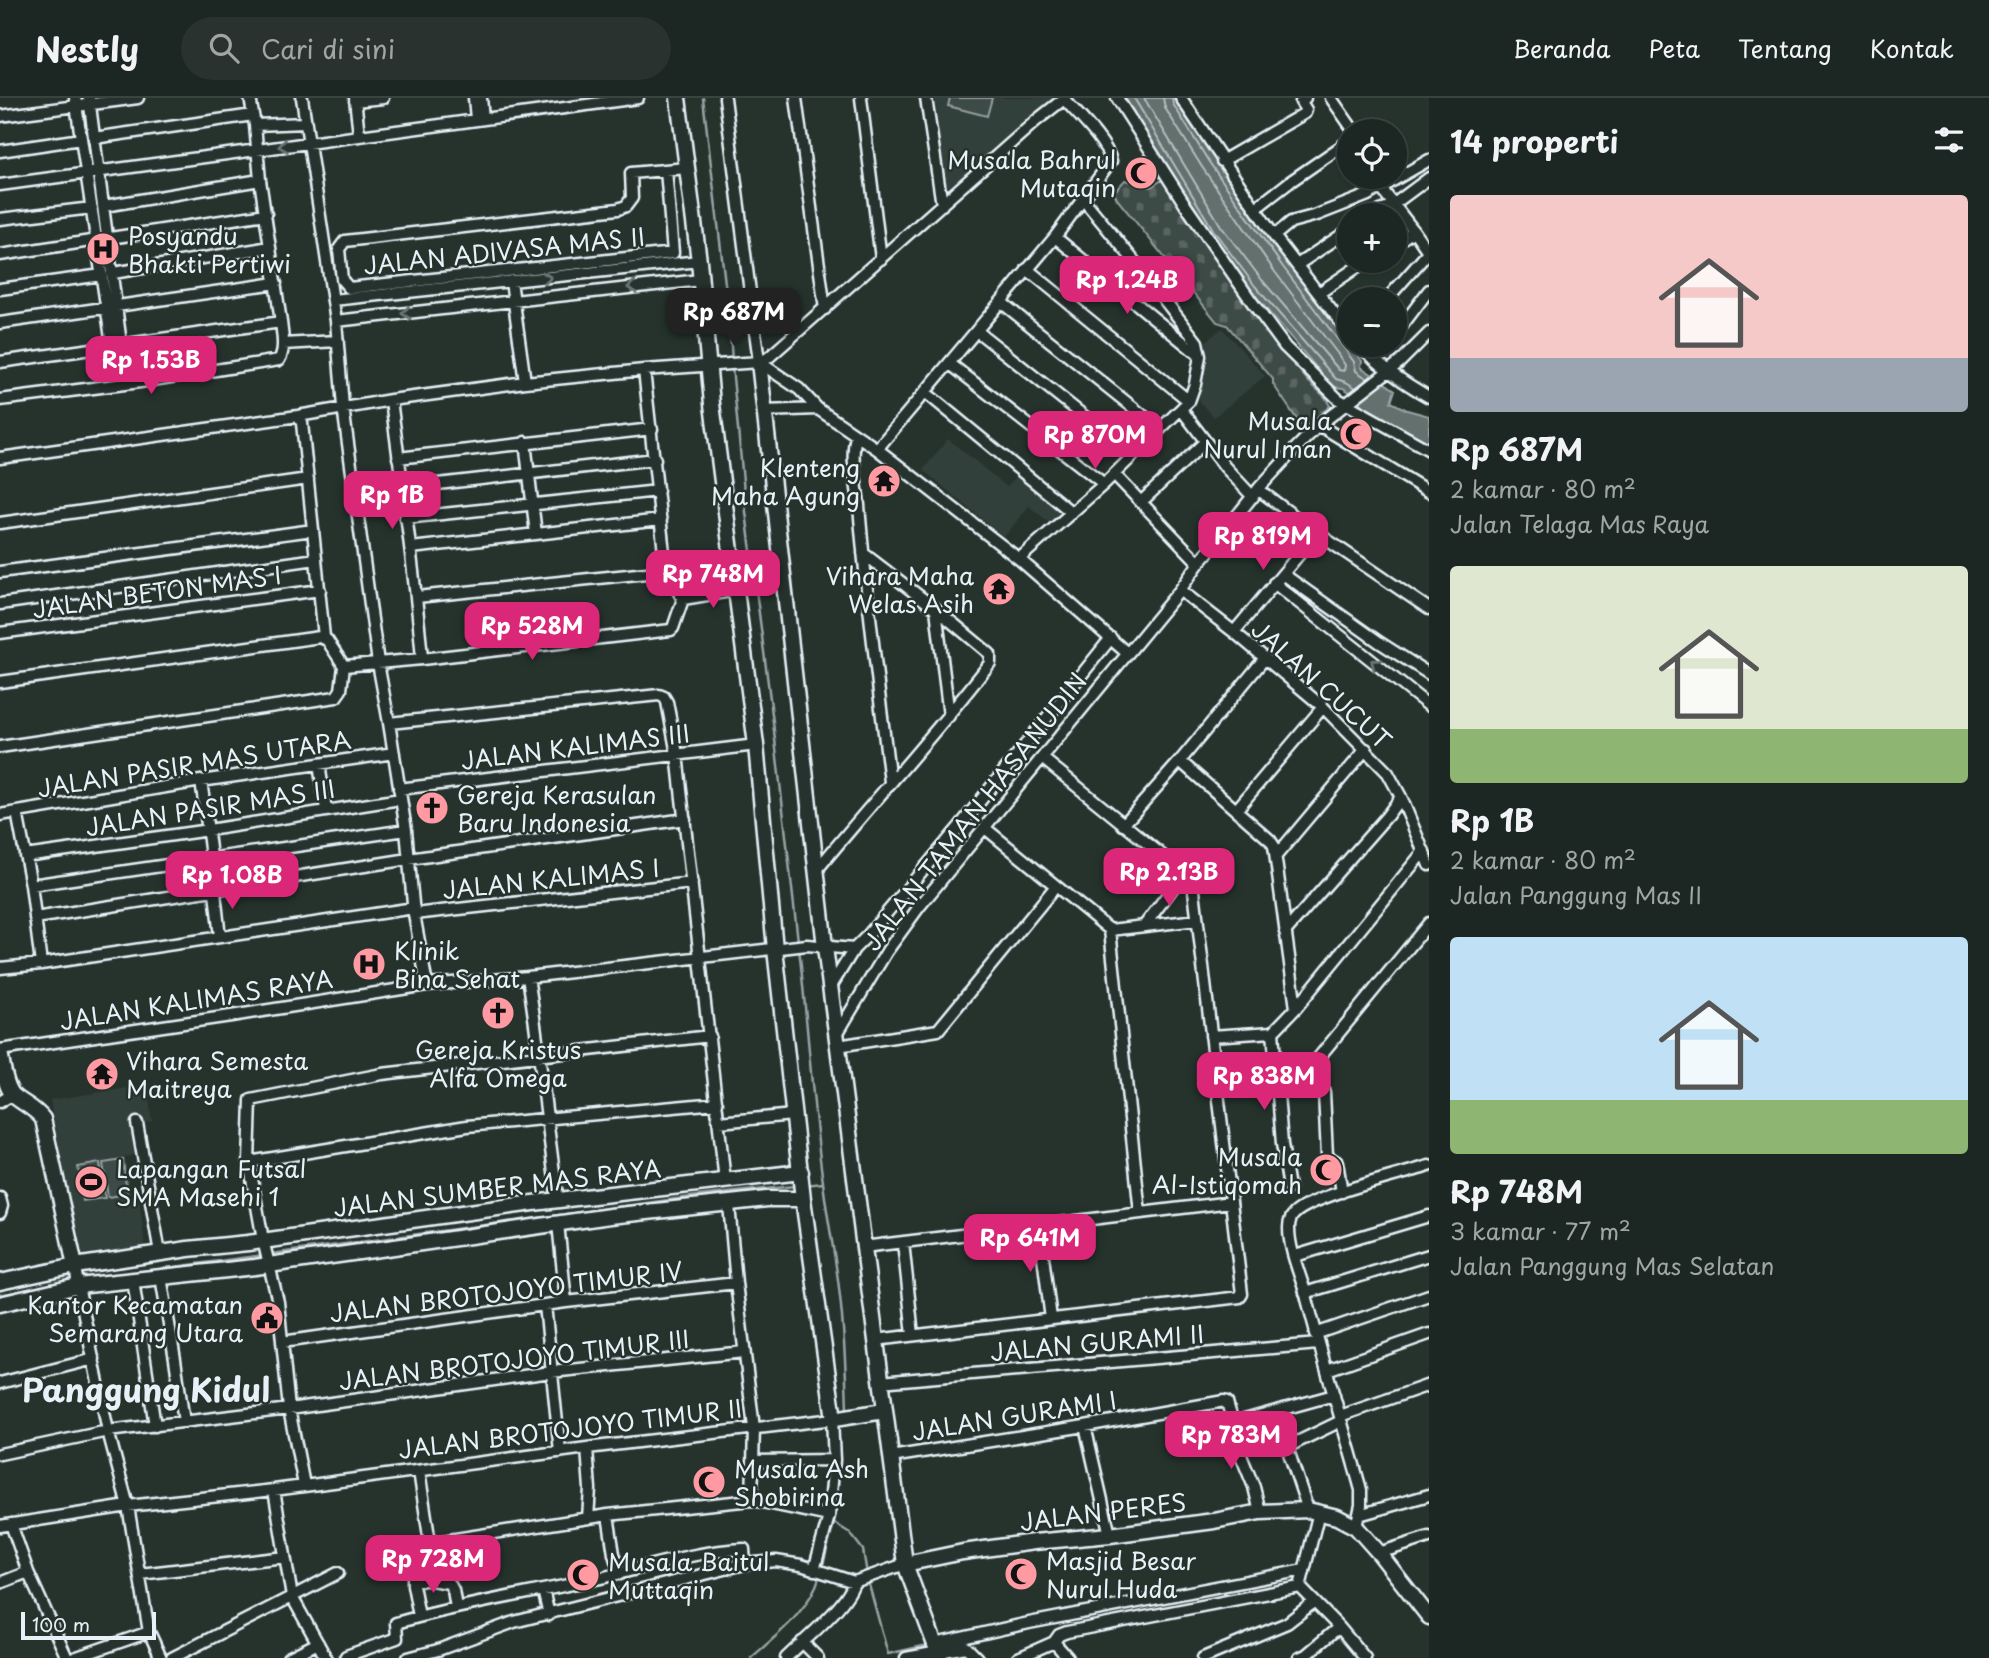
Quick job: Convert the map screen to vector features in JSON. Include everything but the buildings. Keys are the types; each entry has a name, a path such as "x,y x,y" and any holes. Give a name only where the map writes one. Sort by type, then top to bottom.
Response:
{"street":[{"path":"0,116 76,103 138,98"},
{"path":"0,400 279,360 283,344 281,322 250,98"},
{"path":"302,98 336,321 343,407 378,663 406,830 414,911 427,985"},
{"path":"359,135 355,100 383,98"},
{"path":"474,98 480,119"},
{"path":"480,119 481,98"},
{"path":"0,185 602,100 638,98"},
{"path":"678,98 712,365 712,404 781,948 802,1197 841,1418 819,1571"},
{"path":"725,98 761,361 816,871 880,1382 905,1564 936,1652"},
{"path":"796,98 825,309"},
{"path":"861,98 881,259"},
{"path":"926,98 942,205"},
{"path":"0,458 525,382 761,361 825,309 1064,98 1100,141 1111,159 1055,237 877,449"},
{"path":"1117,98 1186,206 1285,347 1338,399 1429,450"},
{"path":"1181,98 1274,236 1337,317"},
{"path":"1222,161 1305,113 1301,102 1305,98"},
{"path":"1331,98 1346,119"},
{"path":"89,102 104,206 102,239"},
{"path":"76,103 92,208 102,239 108,274 117,344"},
{"path":"94,138 254,120 306,123"},
{"path":"0,150 81,139"},
{"path":"1256,208 1337,149"},
{"path":"1407,171 1429,160"},
{"path":"666,170 687,168"},
{"name":"JALAN ADIVASA MAS II","path":"666,170 674,250 670,253 349,288 343,284 339,249 345,241 618,209 626,206 632,198 631,173 666,170"},
{"path":"1395,203 1429,178"},
{"path":"104,206 260,180"},
{"path":"1274,236 1290,222 1317,215 1379,189"},
{"path":"1382,189 1393,203"},
{"path":"1019,559 1104,484 1185,405 1195,384 1200,356 1197,342 1083,199"},
{"path":"0,219 92,208"},
{"path":"0,255 266,214"},
{"path":"1398,287 1426,256 1427,250 1407,222"},
{"path":"1407,235 1414,231"},
{"path":"1055,237 1200,356"},
{"path":"1297,265 1337,238"},
{"path":"0,289 270,247"},
{"path":"332,300 699,261"},
{"path":"1113,284 1135,262"},
{"path":"1027,270 1185,405 1205,442 1256,493 1429,609"},
{"path":"1319,293 1348,273"},
{"path":"336,321 700,280"},
{"path":"512,281 525,382"},
{"path":"0,323 276,283"},
{"path":"1407,319 1429,290"},
{"path":"1001,302 1160,429"},
{"path":"1150,314 1164,302"},
{"path":"0,362 281,322"},
{"path":"977,331 1133,455"},
{"name":"JALAN TAMAN HASANUDIN","path":"837,1040 887,951 919,907 1180,590 1256,493 1319,425 1386,373 1429,333"},
{"path":"283,344 338,341"},
{"path":"1374,359 1386,373 1429,397"},
{"path":"761,361 799,389 818,409 877,449 1019,559 1127,653"},
{"path":"949,363 1104,484"},
{"path":"644,370 666,571 683,599"},
{"path":"925,392 1071,512"},
{"path":"391,400 411,548 422,659"},
{"path":"765,411 818,409"},
{"path":"0,747 336,697 341,691 344,666 324,637 302,423 298,416"},
{"path":"1319,425 1429,492"},
{"path":"398,458 652,429"},
{"path":"856,436 852,449 890,782"},
{"path":"525,442 536,534"},
{"path":"1141,502 1205,442"},
{"path":"403,488 655,459"},
{"path":"1114,474 1199,563"},
{"path":"0,523 308,479"},
{"path":"405,517 659,491"},
{"path":"411,548 661,520"},
{"path":"0,572 313,530"},
{"path":"1234,632 1317,533"},
{"path":"816,871 949,716 990,663 991,658 990,654 936,608 863,552"},
{"path":"0,604 316,559"},
{"path":"416,597 666,571"},
{"path":"1283,574 1429,674"},
{"path":"1274,583 1429,706"},
{"name":"JALAN BETON MAS I","path":"0,633 320,590"},
{"path":"683,599 737,590"},
{"name":"JALAN CUCUT","path":"1180,590 1323,706 1388,773 1401,797 1429,865"},
{"path":"344,666 668,631 673,628 683,599"},
{"path":"936,608 949,716"},
{"path":"0,682 324,637"},
{"name":"JALAN TAMAN HASANUDIN","path":"830,988 854,949 960,827 1111,638"},
{"path":"1123,825 1265,659"},
{"path":"389,723 659,695 664,697 677,754 725,1181"},
{"path":"1237,809 1323,706"},
{"name":"JALAN KALIMAS III","path":"400,794 756,745"},
{"path":"1276,856 1366,749"},
{"name":"JALAN PASIR MAS UTARA","path":"0,815 201,781 394,753"},
{"path":"875,1339 1240,1297 1242,1294 1193,882 1042,758"},
{"path":"1180,761 1270,840 1276,856 1296,1008"},
{"path":"319,764 326,810"},
{"path":"201,781 220,937"},
{"name":"JALAN PASIR MAS III","path":"25,856 209,830 400,794"},
{"path":"1285,932 1401,797"},
{"path":"17,812 31,886 41,964"},
{"path":"35,918 685,819"},
{"path":"985,828 1110,930 1140,1213"},
{"path":"31,886 406,830"},
{"path":"1211,1036 1273,1032 1296,1008 1424,851"},
{"path":"1144,926 1184,873"},
{"name":"JALAN KALIMAS I","path":"0,968 414,911 692,883"},
{"path":"837,1040 939,1030 1056,886"},
{"path":"1110,930 1197,920"},
{"path":"1215,1074 1276,1071 1317,1061 1429,923"},
{"name":"JALAN KALIMAS RAYA","path":"0,1051 427,985 528,977 807,945 854,949"},
{"path":"528,977 541,1056 546,1118 558,1200"},
{"path":"1273,1032 1282,1144 1289,1188"},
{"path":"304,1485 289,1409 278,1302 249,1162 251,1100 382,1074 710,1036"},
{"path":"0,1051 7,1084 13,1094 37,1111 43,1119 108,1431 128,1506 149,1632 161,1658"},
{"path":"1324,1092 1327,1156 1337,1162 1342,1192"},
{"path":"0,1102 13,1094"},
{"path":"249,1162 467,1126 717,1103"},
{"path":"719,1122 793,1115"},
{"path":"137,1123 160,1253"},
{"path":"1429,1166 1302,1207 1292,1216 1289,1230 1317,1339 1361,1490 1358,1521 1429,1495"},
{"name":"JALAN SUMBER MAS RAYA","path":"77,1277 160,1253 264,1242 558,1200 801,1173"},
{"name":"JALAN SUMBER MAS RAYA","path":"77,1277 132,1280 161,1277 558,1223 802,1197"},
{"path":"0,1198 0,1213"},
{"path":"863,1247 1231,1202"},
{"path":"729,1204 754,1428 752,1500"},
{"path":"1295,1256 1429,1216"},
{"path":"558,1223 566,1302"},
{"path":"1039,1225 1051,1319"},
{"path":"903,1242 913,1335"},
{"path":"1305,1293 1429,1255"},
{"path":"0,1282 77,1277"},
{"path":"0,1304 77,1277"},
{"path":"161,1277 184,1422"},
{"path":"132,1280 155,1426"},
{"name":"JALAN BROTOJOYO TIMUR IV","path":"282,1342 566,1302 736,1283"},
{"name":"JALAN GURAMI II","path":"880,1382 1317,1339 1429,1295"},
{"path":"545,1305 560,1452"},
{"path":"1327,1370 1429,1334"},
{"name":"JALAN BROTOJOYO TIMUR III","path":"0,1454 108,1431 551,1372 744,1352"},
{"path":"0,1382 94,1359"},
{"path":"1300,1587 1313,1511 1287,1447 1340,1418 1429,1385"},
{"path":"1260,1512 1233,1423 1334,1395"},
{"name":"JALAN GURAMI I","path":"891,1457 1224,1401 1227,1402 1233,1423"},
{"path":"841,1418 884,1411"},
{"name":"JALAN BROTOJOYO TIMUR II","path":"5,1525 128,1506 841,1418"},
{"path":"1085,1426 1110,1535"},
{"path":"587,1448 590,1489 588,1518"},
{"path":"753,1461 834,1460"},
{"path":"419,1471 430,1543"},
{"path":"274,1490 292,1597 327,1658"},
{"path":"419,1616 413,1580 414,1551 430,1543 608,1515 752,1500 829,1516"},
{"name":"JALAN PERES","path":"905,1564 987,1548 1110,1535 1260,1512 1313,1511 1358,1521 1379,1553 1429,1617"},
{"path":"608,1515 614,1554 621,1574"},
{"path":"5,1525 67,1658"},
{"path":"1379,1553 1429,1536"},
{"path":"345,1658 397,1639 395,1624 419,1616 621,1574 692,1554 745,1549 746,1564"},
{"path":"140,1574 285,1557"},
{"path":"408,1658 514,1622 746,1564 776,1561 801,1565 856,1581 905,1564"},
{"path":"936,1652 1029,1623 1304,1570"},
{"path":"0,1583 28,1573"},
{"path":"172,1658 338,1573"},
{"path":"413,1580 449,1583 456,1608"},
{"path":"786,1658 843,1602 856,1581"},
{"path":"1300,1587 1339,1627 1363,1657"},
{"path":"1018,1658 1054,1642 1059,1635 1067,1632 1300,1587"},
{"path":"543,1590 549,1615"},
{"path":"1203,1658 1287,1623 1314,1601"},
{"path":"1299,1658 1339,1627"},
{"path":"74,1658 149,1632"},
{"path":"802,1642 818,1658"},
{"path":"1054,1642 1068,1658"},
{"path":"288,1658 318,1643"},
{"path":"906,1658 966,1647 977,1658"}],"shaded area":[{"path":"935,98 1056,98 1057,99 945,190"},
{"path":"1222,328 1265,376 1214,417 1199,401 1204,343"},
{"path":"948,439 1007,487 1017,476 1060,511 1050,523 1029,506 1004,537 923,470"},
{"path":"147,1085 152,1121 134,1124 138,1154 125,1157 130,1197 139,1197 145,1246 75,1255 64,1173 50,1100"}],"green space":[{"path":"950,98 992,98 987,116 948,106"},
{"path":"1125,180 1151,187 1162,180 1253,313 1308,381 1325,397 1330,406 1308,425 1302,427 1273,384 1273,379 1227,325 1217,322 1117,199 1114,192"},
{"name":"Lapangan Futsal SMA Masehi 1","path":"123,1160 127,1194 108,1197 103,1163"},
{"name":"Lapangan Futsal SMA Masehi 1","path":"100,1163 105,1198 83,1201 78,1167"}],"water":[{"path":"1125,98 1178,98 1221,165 1337,327 1337,357 1359,357 1362,361 1361,367 1395,390 1391,402 1429,416 1429,444 1356,407 1358,397 1343,388 1333,387 1250,290 1208,235"}],"waterway":[{"path":"703,98 732,361"},
{"path":"732,367 746,512 798,941"},
{"path":"799,948 819,1153 841,1303 847,1411"},
{"path":"805,1185 823,1183"},
{"path":"271,1254 698,1196 795,1186"},
{"path":"122,1274 264,1255"},
{"path":"0,1295 66,1282"},
{"path":"822,1569 834,1523 850,1533 863,1550 867,1574"},
{"path":"751,1658 801,1611 820,1575"},
{"path":"868,1581 888,1654 931,1646"}],"place":[{"name":"Musala Bahrul Mutaqin","path":"1141,173"},
{"name":"Posyandu Bhakti Pertiwi","path":"103,249"},
{"name":"Musala Nurul Iman","path":"1356,434"},
{"name":"Klenteng Maha Agung","path":"884,481"},
{"name":"Vihara Maha Welas Asih","path":"999,589"},
{"name":"Gereja Kerasulan Baru Indonesia","path":"432,808"},
{"name":"Klinik Bina Sehat","path":"369,964"},
{"name":"Gereja Kristus Alfa Omega","path":"498,1013"},
{"name":"Vihara Semesta Maitreya","path":"102,1074"},
{"name":"Musala Al-Istiqomah","path":"1326,1170"},
{"name":"Lapangan Futsal SMA Masehi 1","path":"91,1182"},
{"name":"Kantor Kecamatan Semarang Utara","path":"267,1318"},
{"name":"Musala Ash Shobirina","path":"709,1482"},
{"name":"Masjid Besar Nurul Huda","path":"1021,1574"},
{"name":"Musala Baitul Muttaqin","path":"583,1575"}],"district":[{"name":"Panggung Kidul","path":"146,1389"}]}
